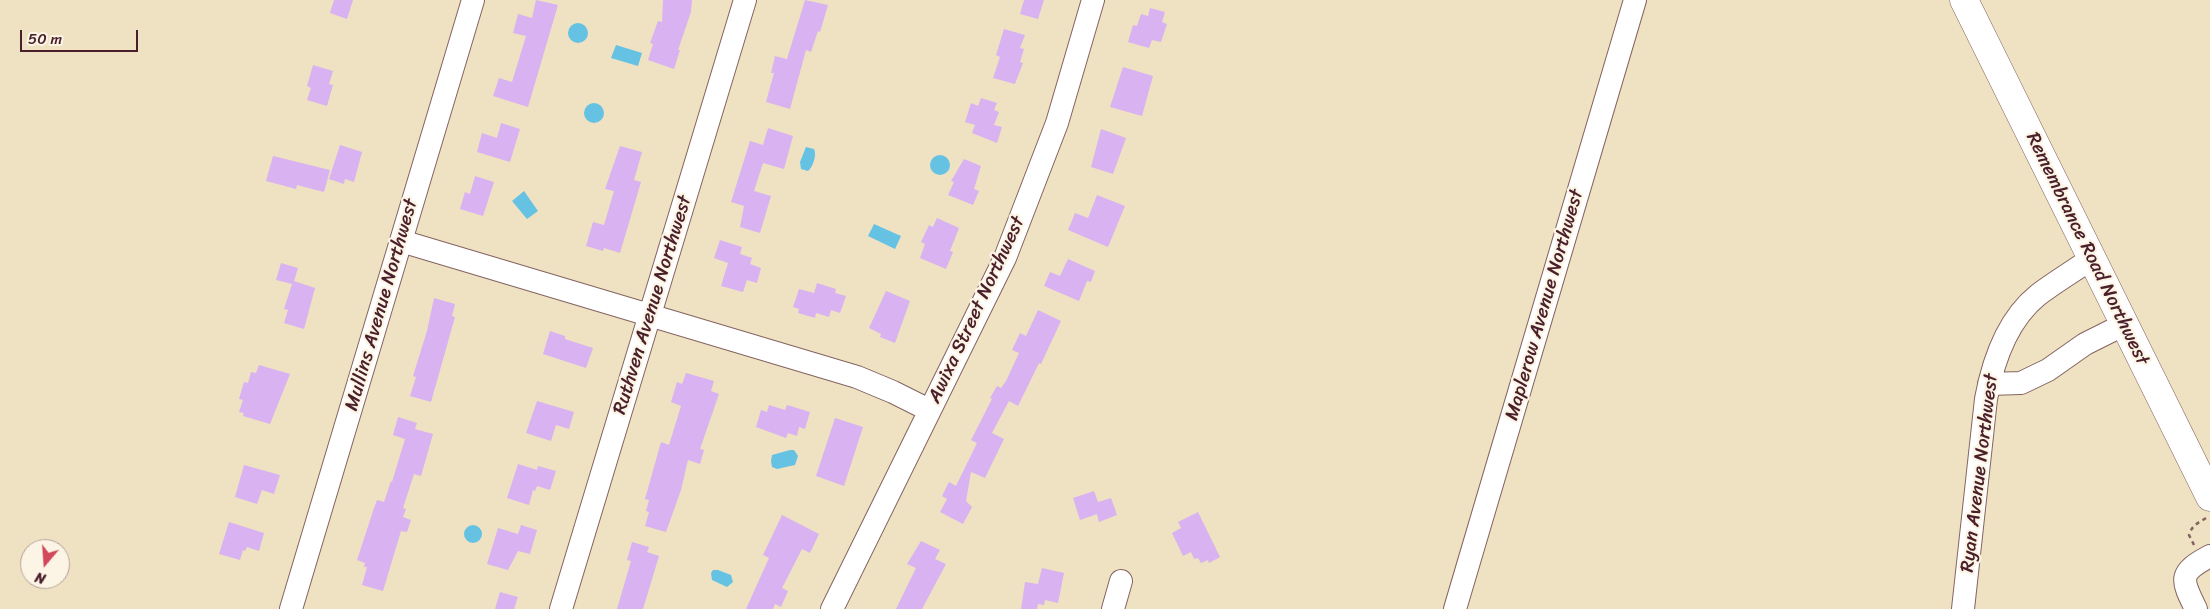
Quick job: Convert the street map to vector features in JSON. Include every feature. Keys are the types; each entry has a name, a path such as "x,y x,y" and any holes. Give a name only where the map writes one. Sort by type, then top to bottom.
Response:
{"main road":[{"name":"Remembrance Road Northwest","path":"1964,0 2208,490"}],"street":[{"name":"Mullins Avenue Northwest","path":"291,609 473,0"},
{"name":"Ruthven Avenue Northwest","path":"561,609 744,0"},
{"name":"Awixa Street Northwest","path":"832,609 1005,258 1027,204 1066,95 1094,0"},
{"name":"Maplerow Avenue Northwest","path":"1456,609 1635,0"},
{"path":"401,241 857,377 929,410"},
{"name":"Ryan Avenue Northwest","path":"1963,609 1992,367 2004,339 2037,296 2092,258"},
{"path":"1989,384 2021,383 2048,370 2085,344 2125,324"},
{"path":"2196,609 2184,586 2184,578 2187,571 2210,556"},
{"path":"1113,609 1121,581"}],"water":[{"path":"578,23 585,26 588,33 585,40 578,43 571,40 568,33 571,26"},
{"path":"616,45 642,53 638,66 611,58"},
{"path":"594,103 601,106 604,113 601,120 594,123 587,120 584,113 587,106"},
{"path":"806,147 814,149 815,152 814,161 808,171 801,169 800,162"},
{"path":"940,155 947,158 950,165 947,172 940,175 933,172 930,165 933,158"},
{"path":"524,191 538,211 527,219 512,201"},
{"path":"874,224 901,236 895,249 868,236"},
{"path":"794,450 798,456 795,465 777,469 772,467 772,455"},
{"path":"473,525 479,528 482,534 479,540 473,543 467,540 464,534 467,528"},
{"path":"713,570 731,575 733,582 727,587 712,580 711,573"}],"building":[{"path":"334,0 353,0 347,19 330,13"},
{"path":"536,0 558,5 528,107 493,96 499,78 512,82 526,36 513,33 518,14 532,18"},
{"path":"663,0 692,0 691,12 678,50 680,50 674,69 648,60 653,44 650,43 658,21 662,22"},
{"path":"805,0 828,5 820,32 818,31 811,52 806,50 790,109 766,102 774,73 771,73 775,56 787,59"},
{"path":"1024,0 1044,0 1038,19 1020,14"},
{"path":"1150,8 1165,12 1162,22 1167,24 1161,42 1152,40 1149,48 1128,42 1133,25 1137,26 1141,14 1148,16"},
{"path":"1004,29 1025,35 1020,48 1024,49 1020,62 1023,63 1015,84 993,78 1000,57 996,55"},
{"path":"313,65 333,71 329,84 333,85 327,106 307,100 311,88 307,86"},
{"path":"1123,67 1153,76 1142,116 1110,107"},
{"path":"981,98 997,103 994,110 999,112 994,125 1002,127 997,143 972,133 975,125 965,122 971,103 978,106"},
{"path":"501,123 520,129 510,162 477,152 482,133 497,138"},
{"path":"768,128 793,136 784,169 763,163 754,191 771,196 760,233 740,227 744,206 731,202 750,141 763,145"},
{"path":"1101,129 1126,138 1113,174 1091,167"},
{"path":"340,145 362,152 354,182 345,179 344,184 329,179"},
{"path":"620,146 642,152 634,180 641,182 620,253 604,248 603,251 586,246 593,222 604,225 614,191 605,189"},
{"path":"273,156 330,170 324,192 297,185 296,189 266,181"},
{"path":"964,159 981,166 974,189 979,191 973,205 948,195 954,182 951,181"},
{"path":"475,176 494,182 483,216 460,209 465,192 470,194"},
{"path":"1097,195 1125,206 1108,247 1068,230 1075,213 1088,218"},
{"path":"937,218 959,228 950,251 953,252 946,269 920,258 925,244 921,242 929,225 933,227"},
{"path":"720,240 742,247 740,254 752,258 750,264 761,268 757,283 747,280 743,292 721,286 728,263 714,258"},
{"path":"1068,259 1095,271 1091,282 1087,281 1079,301 1044,286 1050,272 1060,276"},
{"path":"281,263 298,268 294,281 315,288 304,329 284,323 288,310 284,309 292,284 276,280"},
{"path":"817,283 836,289 835,293 846,296 840,313 831,310 829,317 816,313 815,318 798,313 799,309 793,307 799,289 814,293"},
{"path":"886,291 910,301 895,343 880,337 881,334 869,328"},
{"path":"434,298 455,304 452,316 455,317 431,402 410,396 416,377 413,376 427,331"},
{"path":"1038,310 1061,321 1041,364 1039,363 1018,406 1009,401 992,433 1004,439 985,478 971,472 966,501 972,507 963,524 940,512 947,499 942,496 949,482 956,486 977,443 971,440 992,399 990,398 997,386 1001,388 1006,381 1019,353 1012,350 1020,333 1026,336"},
{"path":"550,331 565,336 565,339 593,348 586,368 543,354"},
{"path":"259,365 290,374 270,424 243,416 244,413 239,412 243,400 239,399 244,382 248,383 251,372 256,373"},
{"path":"686,373 714,381 711,391 719,394 700,449 704,450 700,464 688,460 681,490 666,532 645,526 649,512 646,511 649,500 645,499 661,442 669,445 681,406 671,402 677,382 682,384"},
{"path":"537,401 574,412 569,429 556,425 551,441 526,433"},
{"path":"769,405 785,410 787,405 810,412 805,429 799,427 797,436 788,433 786,438 756,427 761,410 767,412"},
{"path":"398,417 417,423 415,429 433,434 421,476 414,474 403,508 406,509 403,517 411,520 407,532 401,531 383,591 362,585 367,567 364,567 365,563 357,560 377,500 384,502 392,482 405,439 393,435"},
{"path":"835,418 863,427 844,486 816,476"},
{"path":"518,464 537,470 538,466 556,471 550,490 537,486 535,491 533,490 529,505 507,498"},
{"path":"244,465 280,475 274,494 262,490 257,504 235,497"},
{"path":"1094,491 1098,502 1111,498 1117,515 1099,522 1097,514 1080,520 1073,498"},
{"path":"1198,512 1220,557 1209,563 1208,560 1201,563 1198,558 1194,559 1191,552 1183,556 1172,533 1181,528 1178,522"},
{"path":"782,515 819,534 810,553 802,549 782,588 788,591 781,607 775,604 773,609 746,609 769,558 763,555"},
{"path":"229,522 264,533 259,551 247,547 245,551 243,550 240,560 219,554"},
{"path":"521,525 537,530 530,554 518,551 508,570 487,564 498,528 518,534"},
{"path":"921,541 940,550 935,559 946,564 922,609 896,609 916,568 907,564"},
{"path":"632,542 649,547 647,552 659,556 643,609 617,609 631,561 627,560"},
{"path":"1042,568 1064,573 1058,603 1045,600 1044,605 1038,604 1037,609 1021,609 1025,582 1038,584"},
{"path":"500,592 518,597 514,609 495,609"}]}
